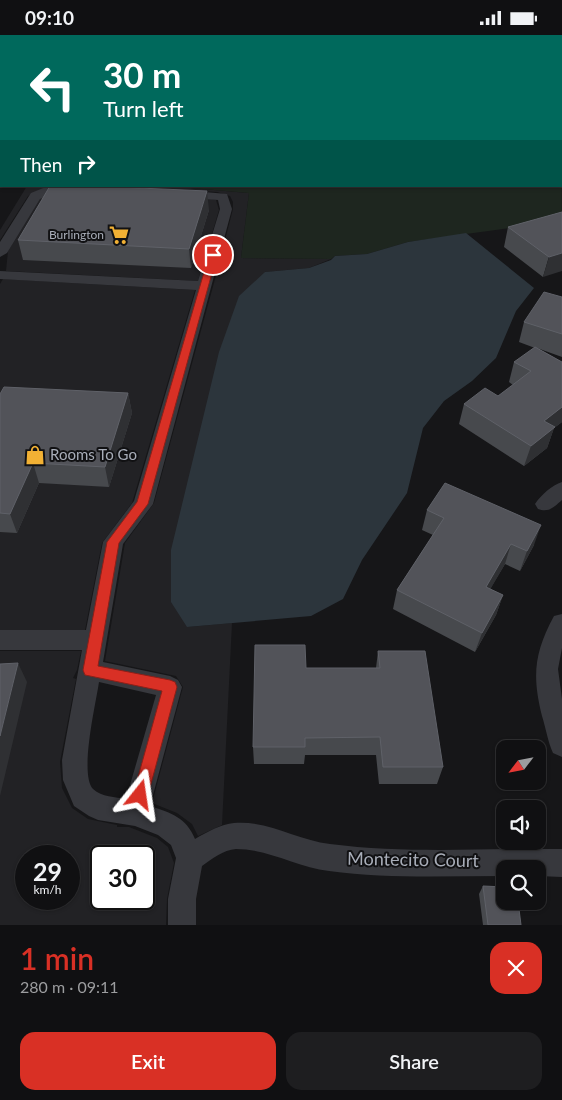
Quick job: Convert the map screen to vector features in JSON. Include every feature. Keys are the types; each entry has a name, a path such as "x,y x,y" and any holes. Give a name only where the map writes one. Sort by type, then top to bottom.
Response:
{"street":[{"path":"0,253 35,196 55,188 86,188"},
{"path":"166,193 223,197 226,209 142,504 114,542 74,760 76,781 83,797 98,807 135,813 167,825 181,836 190,858 182,899 182,925"},
{"path":"0,275 204,286"},
{"path":"544,504 562,489"},
{"path":"562,623 554,639 547,661 549,691 562,745"},
{"path":"0,640 96,640"},
{"path":"90,670 170,687 135,813"},
{"name":"Montecito Court","path":"190,858 210,845 232,836 261,838 327,858 398,864 510,861 562,863"}],"shaded area":[{"path":"26,187 48,187 28,196 0,240 0,230"},
{"path":"129,187 191,187 249,193 241,258 331,259 309,268 265,272 187,627 232,623 222,825 198,836 192,824 177,813 152,803 183,687 176,676 105,661 125,543 154,503 233,209 233,202 230,196 217,192"},
{"path":"562,187 562,221 408,242 367,254 335,256 331,259 241,258 249,193 191,188"},
{"name":"Burlington","path":"41,197 212,199 216,200 219,210 198,281 6,271 8,251"},
{"path":"466,233 534,288 516,311 496,358 472,381 444,401 423,428 407,493 362,560 343,599 311,616 187,627 171,602 171,550 219,352 239,296 265,272 309,268 331,260 335,256 367,254 408,242"},
{"path":"3,279 195,290 132,503 102,543 85,630 0,630 0,284"},
{"path":"0,651 81,651 77,670 73,678 76,679 60,762 62,788 72,808 88,819 117,825 117,827 129,827 157,838 168,847 174,863 167,899 166,925 0,925"}],"building":[{"name":"Burlington","path":"49,187 117,187 207,191 189,249 18,240"},
{"path":"562,212 562,253 549,257 508,227"},
{"path":"544,292 562,297 562,334 524,322"},
{"path":"535,347 562,362 562,407 544,421 555,427 531,446 464,404 485,388 498,396 531,371 514,362"},
{"path":"4,387 128,393 105,467 33,463 10,514 0,513 0,394"},
{"path":"445,483 541,525 527,551 511,544 486,587 503,595 482,633 397,590 444,518 427,510"},
{"path":"255,645 305,645 306,668 380,668 378,651 425,651 443,767 383,767 380,737 305,738 305,747 253,747"},
{"path":"18,663 0,736 0,664"},
{"path":"483,886 496,887 496,910 519,910 521,925 488,925"}],"place":[{"name":"Burlington","path":"119,235"},
{"name":"Rooms To Go","path":"35,455"}],"route":[{"path":"140,795 170,687 90,670 114,542 142,504 213,255"}]}
